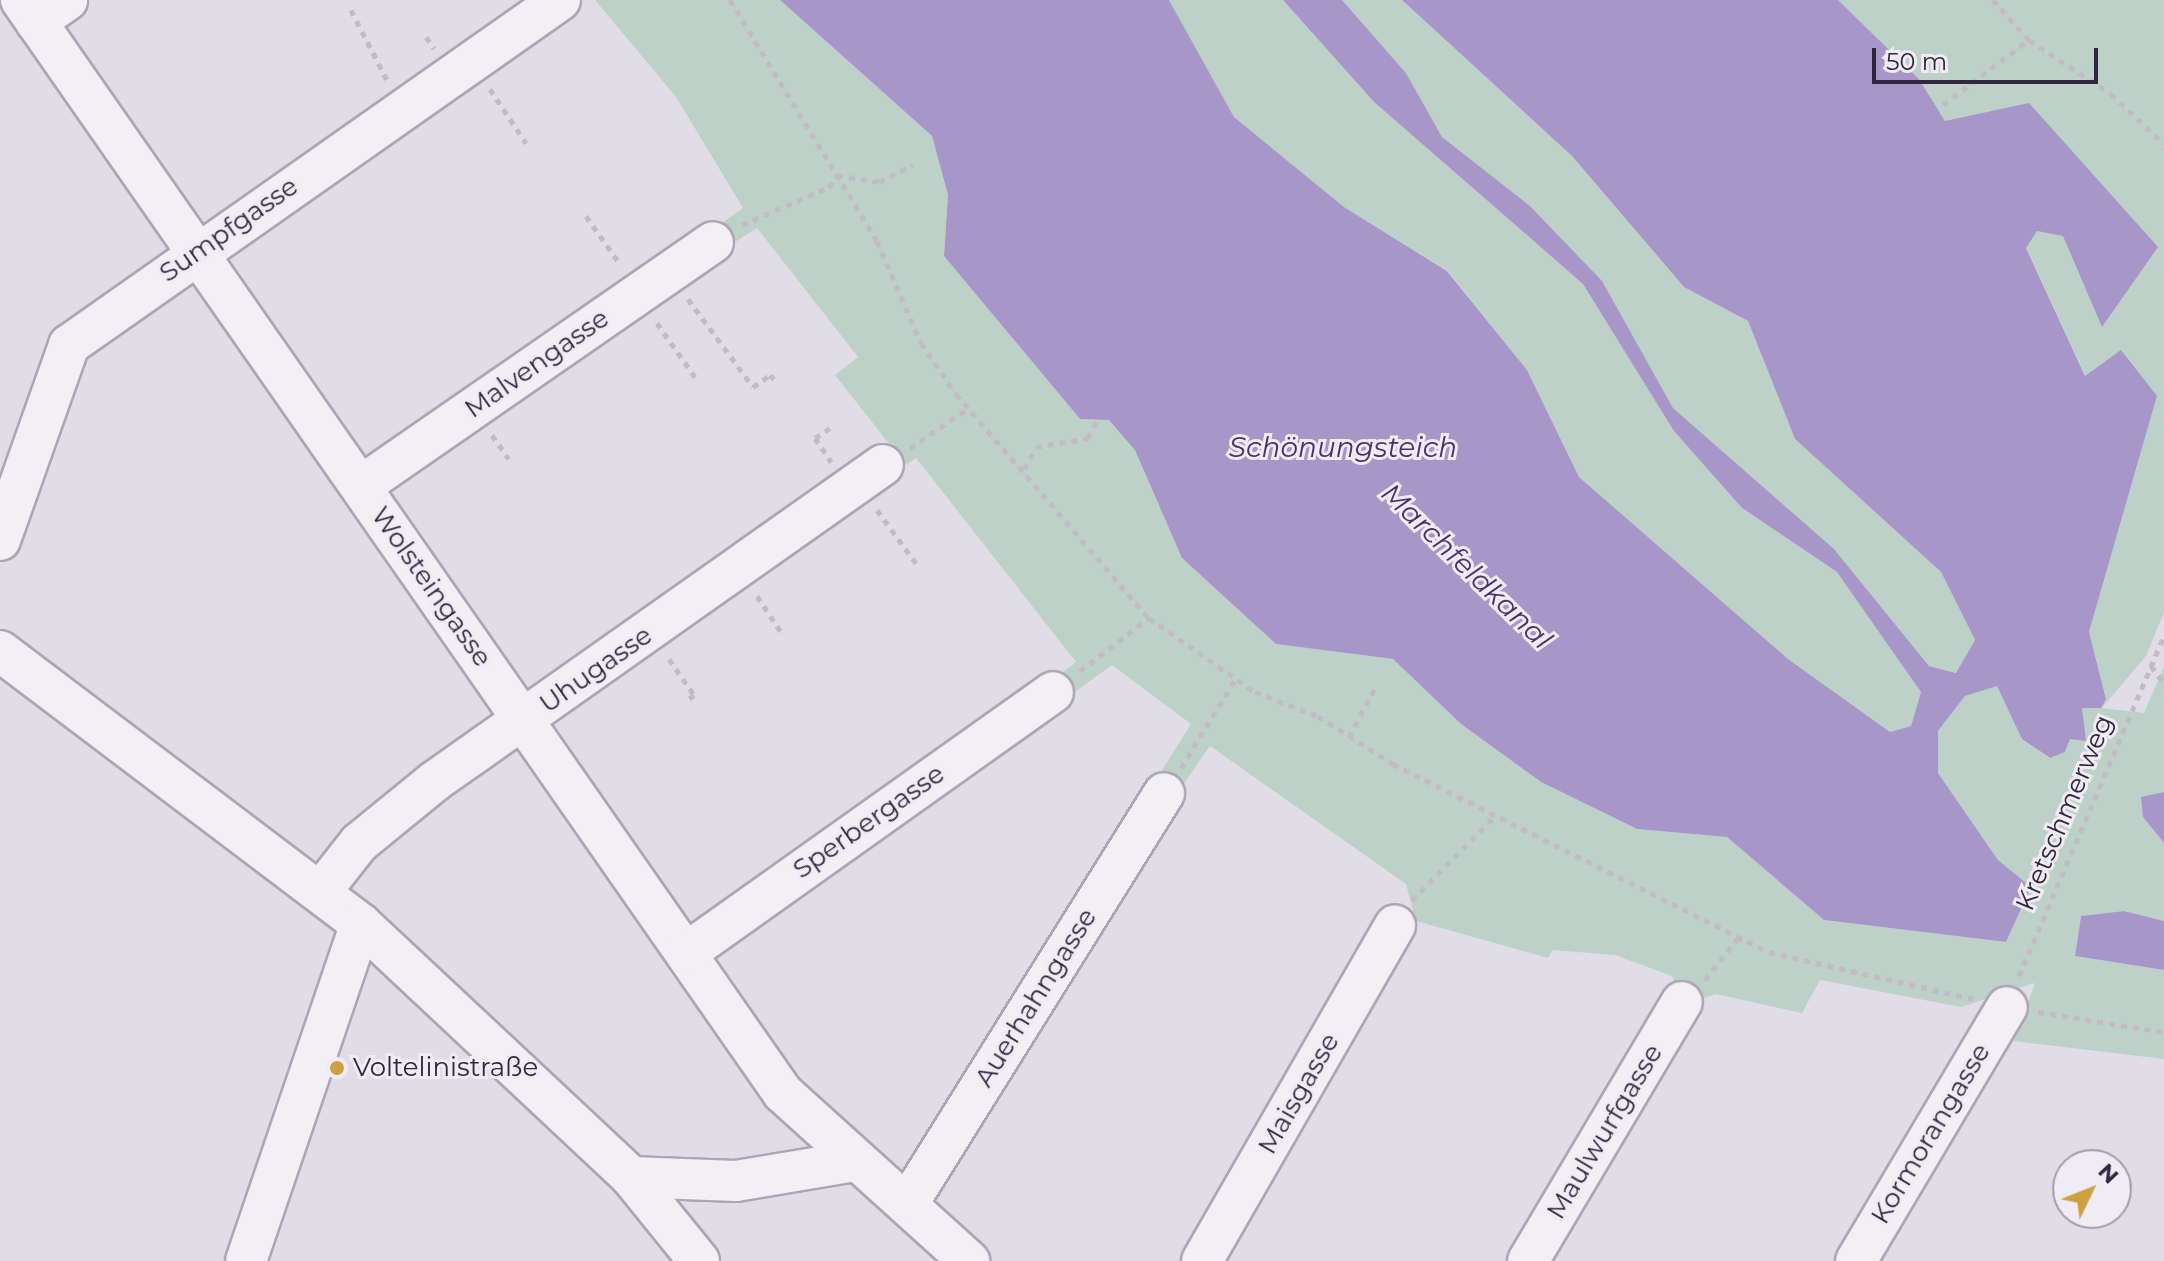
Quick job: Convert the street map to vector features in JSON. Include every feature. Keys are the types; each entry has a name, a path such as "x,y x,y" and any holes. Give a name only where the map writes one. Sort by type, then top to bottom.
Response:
{"street":[{"name":"Sumpfgasse","path":"0,540 69,345 195,253 560,0"},
{"name":"Wolsteingasse","path":"41,7 195,253 783,1093 856,1161"},
{"name":"Malvengasse","path":"361,486 713,242"},
{"name":"Uhugasse","path":"322,890 369,834 870,474"},
{"path":"0,651 322,890 361,924 631,1177 699,1261"},
{"name":"Sperbergasse","path":"686,953 1053,692"},
{"name":"Auerhahngasse","path":"908,1203 1164,794"},
{"path":"246,1261 361,924"},
{"name":"Maisgasse","path":"1202,1261 1395,926"},
{"name":"Maulwurfgasse","path":"1528,1261 1682,1002"},
{"name":"Kormorangasse","path":"1856,1261 2007,1007"},
{"path":"631,1177 736,1181 856,1161 908,1203 969,1261"}],"path":[{"path":"730,0 877,241 921,343 969,408 1149,618 1235,680 1495,816 1769,952 2007,1007 2164,1032"},
{"path":"1993,0 2029,40 2111,94 2164,144"},
{"path":"351,10 369,39 362,44 406,107"},
{"path":"1943,105 2029,40"},
{"path":"471,62 526,143"},
{"path":"837,175 879,182 913,165"},
{"path":"713,242 829,187 837,175"},
{"path":"586,216 697,380"},
{"path":"685,293 753,387 770,375 774,379"},
{"path":"916,563 870,474 969,408"},
{"path":"1023,469 1036,447 1088,438 1097,420"},
{"path":"739,568 783,635"},
{"path":"1053,692 1149,618"},
{"path":"650,632 694,695 689,699"},
{"name":"Kretschmerweg","path":"2007,1007 2164,636"},
{"path":"2151,666 2164,683"},
{"path":"1164,794 1235,680"},
{"path":"1349,737 1375,688"},
{"path":"1395,926 1419,890 1495,816"},
{"path":"1682,1002 1739,937"}],"green space":[{"path":"595,0 780,0 932,136 948,195 944,256 1080,419 1109,420 1136,450 1157,497 1276,644 1393,659 1461,724 1541,782 1637,829 1727,837 1824,920 2006,942 2031,887 1998,860 1938,773 1938,731 1965,696 1998,685 2022,739 2049,758 2065,752 2082,708 2106,698 2089,632 2157,396 2086,377 2026,247 2037,231 2158,247 1945,121 1919,79 1838,0 2164,0 2164,612 2146,656 2102,708 2144,713 2164,667 2164,792 2142,797 2143,817 2164,843 2164,921 2124,911 2081,916 2075,956 2164,970 2164,1059 2014,1041 2035,983 1961,1007 1820,980 1802,1013 1716,994 1699,1000 1678,991 1672,976 1615,955 1553,950 1548,958 1416,921 1406,884 1210,746 1180,789 1159,775 1191,724 1112,665 1061,702 1048,684 1076,662 916,458 882,480 869,461 890,445 835,375 858,357 757,228 721,251 709,232 743,208 676,97"},
{"path":"1169,0 1283,0 1374,102 1583,284 1675,431 1742,508 1837,572 1908,667 1921,692 1911,726 1890,732 1788,659 1579,477 1527,370 1448,271 1344,207 1234,117"},
{"path":"1342,0 1402,0 1572,156 1684,287 1748,321 1795,439 1941,572 1975,640 1957,673 1929,666 1834,549 1673,408 1601,281 1530,206 1442,137 1406,73"}],"water":[{"name":"Schönungsteich","path":"780,0 1169,0 1234,117 1344,207 1447,271 1527,370 1579,477 1788,659 1890,732 1911,726 1921,692 1837,572 1742,508 1674,431 1583,284 1374,102 1283,0 1342,0 1406,73 1442,137 1530,206 1602,281 1673,408 1834,549 1929,666 1956,673 1975,640 1941,572 1795,439 1748,321 1684,287 1572,156 1402,0 1838,0 1919,79 1945,121 2029,103 2158,247 2102,327 2063,236 2037,231 2026,248 2085,376 2121,350 2157,396 2089,632 2106,699 2101,708 2082,708 2086,741 2070,739 2065,752 2050,758 2022,739 1997,686 1965,696 1938,731 1938,773 1998,860 2031,887 2006,942 1824,920 1727,837 1637,829 1541,782 1461,724 1393,659 1276,644 1182,558 1135,450 1109,420 1080,419 944,256 948,195 932,136"},
{"path":"2164,792 2164,843 2143,817 2141,797"},
{"path":"2124,911 2164,921 2164,970 2075,956 2081,916"}],"place":[{"name":"Voltelinistraße","path":"337,1068"}],"water label":[{"name":"Marchfeldkanal","path":"1467,566"}]}
